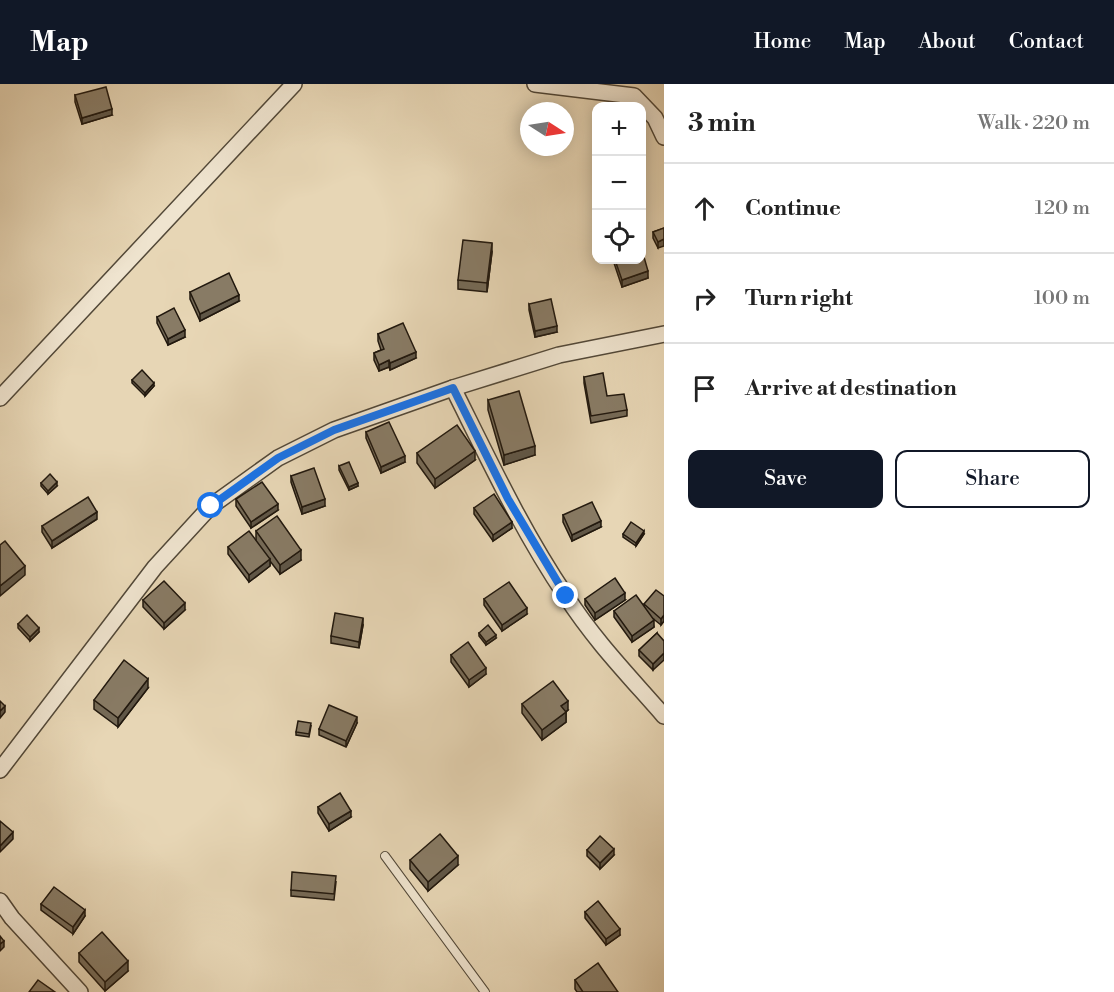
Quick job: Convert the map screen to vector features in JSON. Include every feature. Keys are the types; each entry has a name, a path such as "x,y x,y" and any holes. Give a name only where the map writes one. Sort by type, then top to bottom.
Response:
{"street":[{"path":"0,398 294,84"},
{"path":"535,84 634,96 655,118 664,137"},
{"path":"0,770 155,567 211,506 278,458 334,430 453,388 559,355 664,334"},
{"path":"453,388 508,499 566,596 603,647 664,716"},
{"path":"0,901 12,918 81,992"}],"lane":[{"path":"385,856 485,992"}],"building":[{"path":"106,87 112,109 82,118 75,95"},
{"path":"664,228 664,239 658,242 653,232"},
{"path":"463,240 492,243 487,283 458,280"},
{"path":"616,264 646,264 648,271 622,280"},
{"path":"229,273 239,295 200,314 190,292"},
{"path":"551,299 557,326 535,331 529,304"},
{"path":"174,308 185,330 168,339 157,317"},
{"path":"403,323 416,352 379,365 374,353 384,349 378,334"},
{"path":"142,370 154,383 145,393 132,380"},
{"path":"603,373 607,396 624,394 627,410 591,416 584,377"},
{"path":"519,391 535,446 504,455 488,400"},
{"path":"389,422 405,456 381,467 366,432"},
{"path":"457,425 475,451 435,479 417,453"},
{"path":"349,462 358,483 349,487 339,466"},
{"path":"314,468 325,499 302,507 291,476"},
{"path":"50,474 57,482 48,491 41,483"},
{"path":"262,482 278,504 251,522 236,499"},
{"path":"494,494 512,522 493,535 474,508"},
{"path":"88,497 97,512 52,541 42,526"},
{"path":"592,502 601,521 572,535 563,515"},
{"path":"277,516 301,550 280,565 256,531"},
{"path":"631,522 644,531 636,543 623,534"},
{"path":"249,531 270,559 249,575 228,547"},
{"path":"5,541 25,566 0,586 0,545"},
{"path":"615,578 625,593 595,613 585,599"},
{"path":"164,581 185,603 164,623 143,600"},
{"path":"509,582 527,608 502,625 484,599"},
{"path":"656,590 664,596 664,615 661,619 644,604"},
{"path":"636,595 654,620 632,636 614,611"},
{"path":"335,613 363,618 359,642 331,636"},
{"path":"27,615 39,628 30,637 18,624"},
{"path":"488,625 496,635 486,642 479,633"},
{"path":"657,633 664,641 664,653 653,664 639,650"},
{"path":"468,642 486,668 469,680 451,655"},
{"path":"124,660 148,679 118,718 94,700"},
{"path":"553,681 568,701 561,706 566,712 542,730 522,704"},
{"path":"0,701 5,706 0,711"},
{"path":"329,705 357,717 346,741 319,729"},
{"path":"298,721 311,723 309,734 296,732"},
{"path":"340,793 351,811 329,824 318,807"},
{"path":"0,821 13,832 0,846"},
{"path":"440,834 458,856 428,882 410,860"},
{"path":"600,836 614,849 600,863 587,850"},
{"path":"292,872 336,876 334,894 291,890"},
{"path":"54,887 85,910 73,927 41,904"},
{"path":"598,901 620,929 606,939 585,912"},
{"path":"102,932 128,961 105,982 79,953"},
{"path":"598,963 618,992 583,992 575,980"},
{"path":"38,980 55,992 29,992"}],"route":[{"path":"211,506 278,458 334,430 453,388 508,499 566,596"}]}
